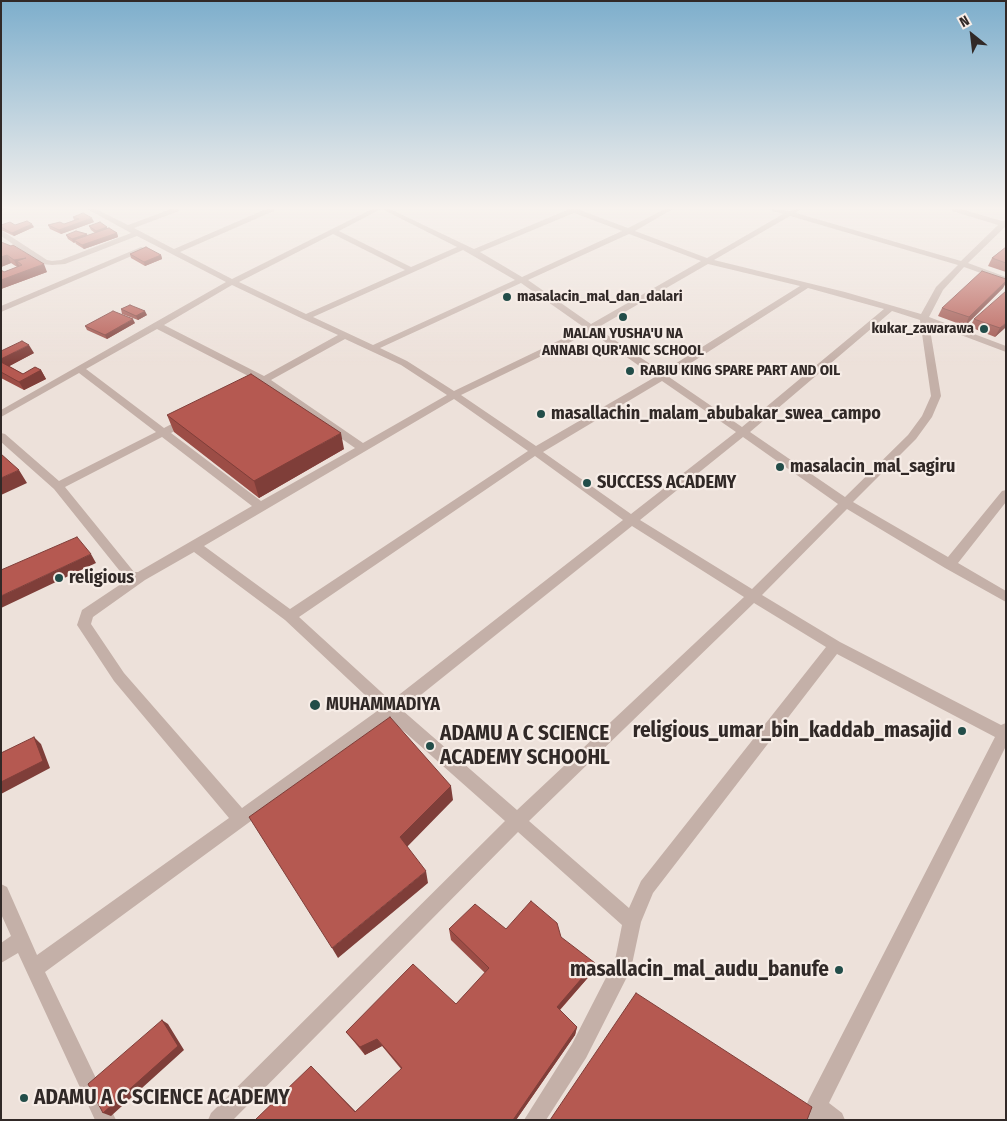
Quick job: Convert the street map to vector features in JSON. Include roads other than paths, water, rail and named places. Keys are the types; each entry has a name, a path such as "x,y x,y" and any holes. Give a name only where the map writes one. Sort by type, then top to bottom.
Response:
{"street":[{"path":"44,261 52,263 64,261"},
{"path":"1,309 115,261"},
{"path":"191,261 404,363 486,416 631,520 753,596 835,646 1005,733 813,1113 835,1120"},
{"path":"1,414 232,282 273,261"},
{"path":"393,261 411,270"},
{"path":"306,317 431,261"},
{"path":"489,261 591,328 847,504 1006,597"},
{"path":"373,348 562,261"},
{"path":"240,818 119,677 84,625 87,614 140,577 454,395 591,328 707,261"},
{"path":"709,261 842,294 924,318 1001,348 1006,338"},
{"path":"955,261 1006,280"},
{"path":"218,1120 518,821 753,596 912,437 927,417 936,396 924,318 939,289 966,261"},
{"path":"290,616 534,452 662,377 806,286"},
{"path":"34,969 391,710 743,432 890,308"},
{"path":"158,325 264,380 363,448"},
{"path":"238,393 345,335"},
{"path":"80,369 260,507"},
{"path":"58,486 196,415"},
{"path":"1,436 58,486 130,576 140,577"},
{"path":"949,565 1006,494"},
{"path":"195,546 290,616 391,710 632,922"},
{"path":"534,1120 584,1042 624,962 632,922 647,887 835,646"},
{"path":"1,893 34,969 106,1120"},
{"path":"1,954 21,940"}],"place":[{"name":"masalacin_mal_dan_dalari","path":"507,297"},
{"name":"MALAN YUSHA'U NA ANNABI QUR'ANIC SCHOOL","path":"623,317"},
{"name":"kukar_zawarawa","path":"984,329"},
{"name":"RABIU KING SPARE PART AND OIL","path":"630,371"},
{"name":"masallachin_malam_abubakar_swea_campo","path":"541,414"},
{"name":"masalacin_mal_sagiru","path":"780,467"},
{"name":"SUCCESS ACADEMY","path":"587,483"},
{"name":"religious","path":"59,578"},
{"name":"MUHAMMADIYA","path":"315,705"},
{"name":"religious_umar_bin_kaddab_masajid","path":"962,731"},
{"name":"ADAMU A C SCIENCE ACADEMY SCHOOHL","path":"430,746"},
{"name":"masallacin_mal_audu_banufe","path":"839,970"},
{"name":"ADAMU A C SCIENCE ACADEMY","path":"24,1098"}]}
